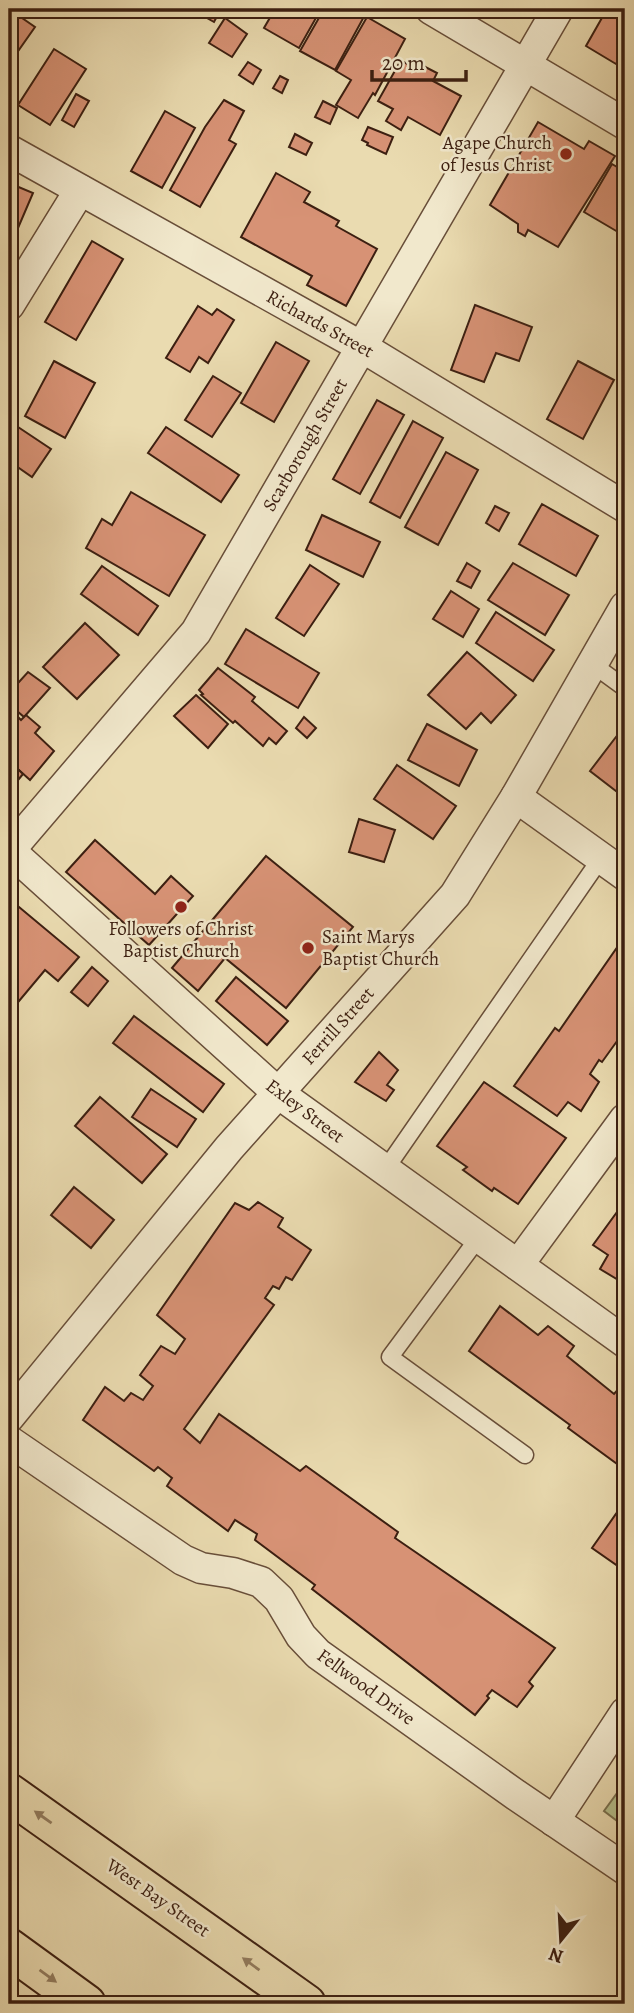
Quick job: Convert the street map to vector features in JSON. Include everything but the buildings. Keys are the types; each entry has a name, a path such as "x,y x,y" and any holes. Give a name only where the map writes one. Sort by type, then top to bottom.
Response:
{"main road":[{"name":"West Bay Street","path":"9,1793 306,2004"},
{"path":"9,1948 86,2004"}],"street":[{"path":"431,9 625,124"},
{"name":"Scarborough Street","path":"9,850 196,632 558,9"},
{"name":"Richards Street","path":"9,150 362,347 625,507"},
{"path":"9,305 80,190"},
{"name":"Ferrill Street","path":"9,1416 229,1147 455,895 516,797 625,607"},
{"path":"516,797 613,867"},
{"name":"Exley Street","path":"9,850 278,1093 625,1342"},
{"path":"518,1265 625,1119"},
{"name":"Fellwood Drive","path":"9,1441 183,1560 201,1568 233,1573 261,1583 279,1599 301,1636 318,1654 625,1869"},
{"path":"554,1821 625,1713"}],"lane":[{"path":"592,664 625,688"},
{"path":"385,1170 613,867"},
{"path":"479,1237 390,1357 525,1455"}],"green space":[{"path":"625,1782 625,1827 604,1811"}],"place":[{"name":"Agape Church of Jesus Christ","path":"566,154"},
{"name":"Followers of Christ Baptist Church","path":"181,907"},
{"name":"Saint Marys Baptist Church","path":"308,948"}]}
